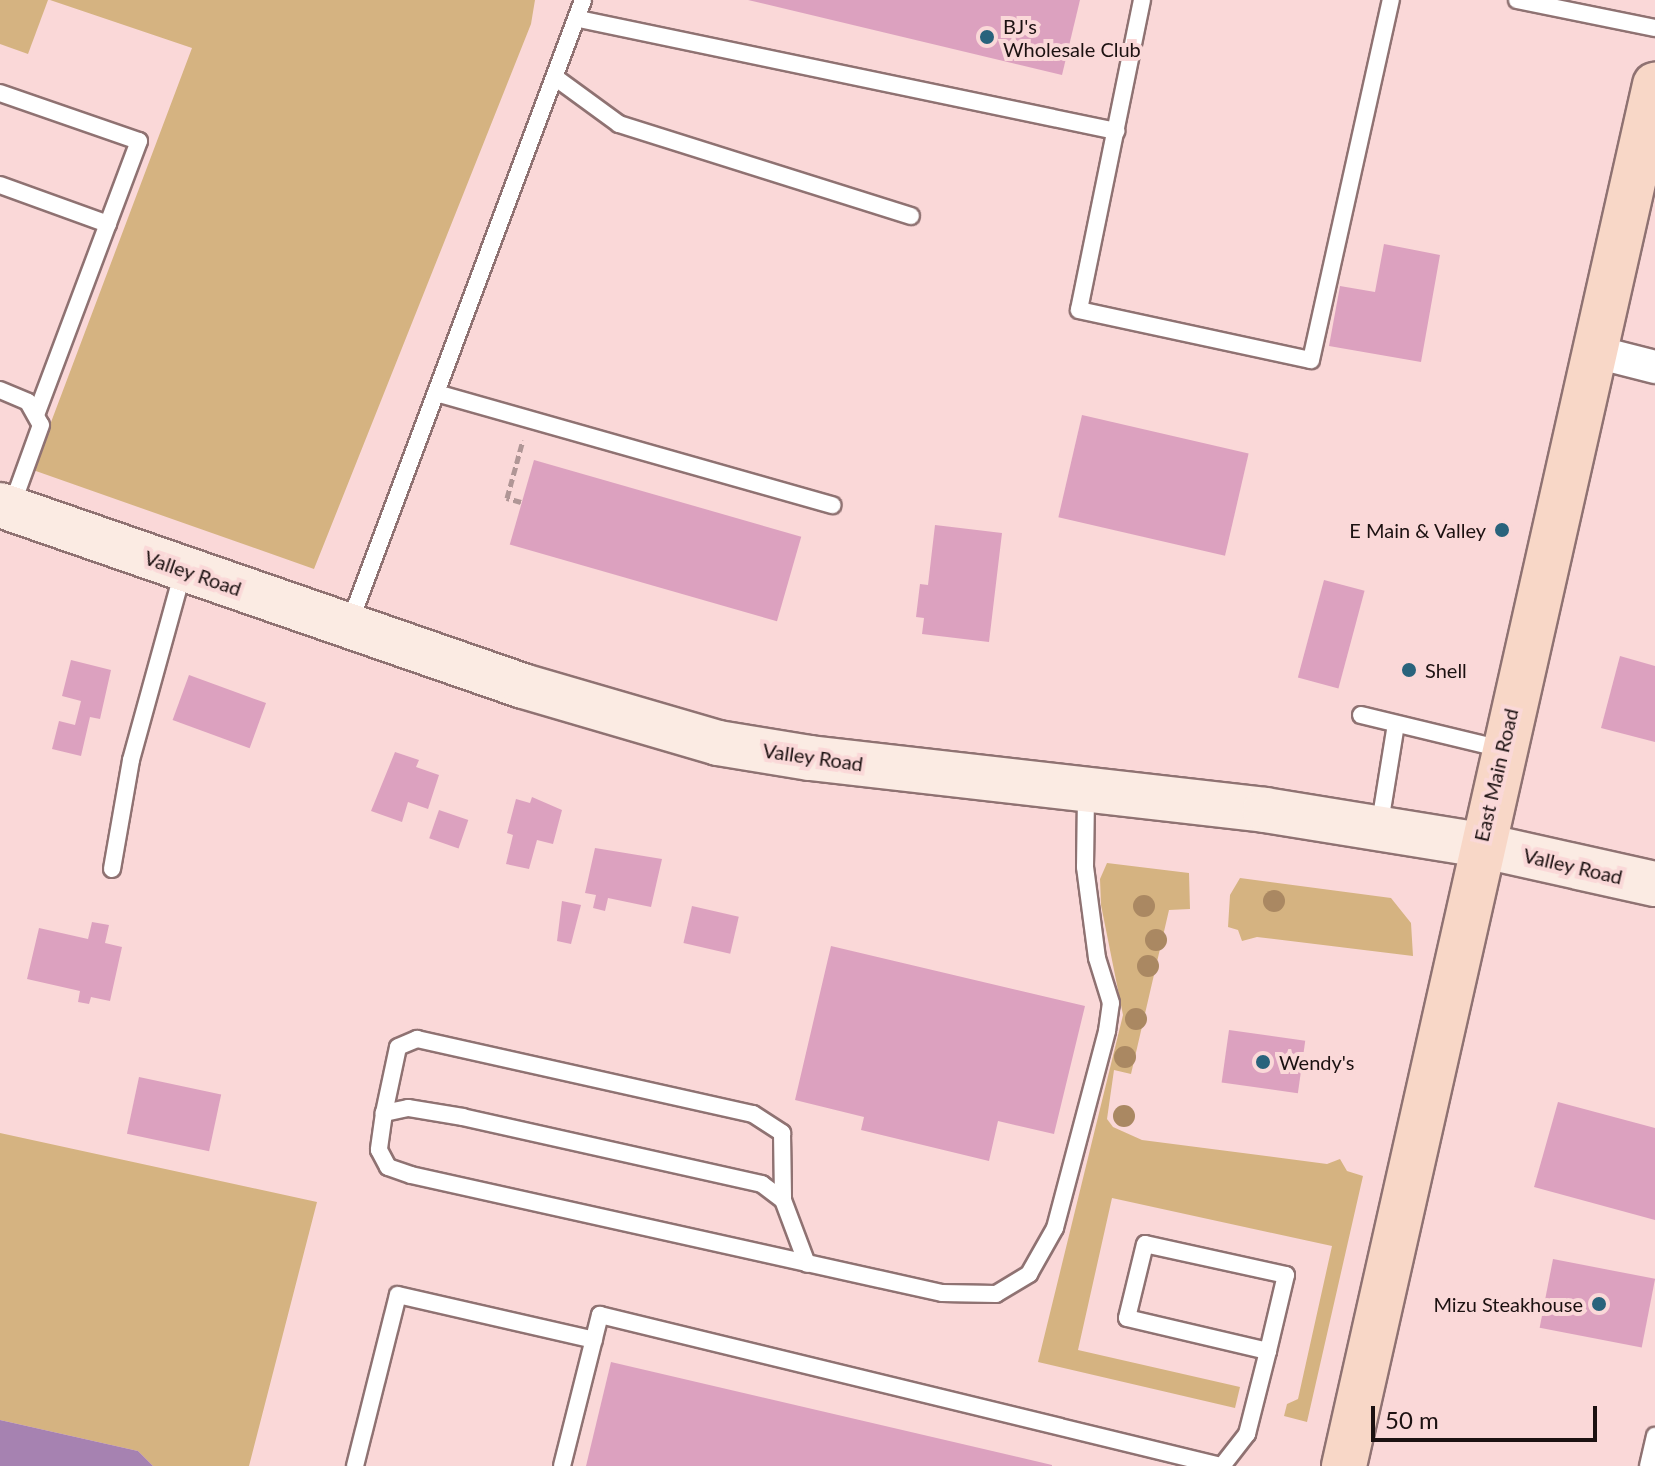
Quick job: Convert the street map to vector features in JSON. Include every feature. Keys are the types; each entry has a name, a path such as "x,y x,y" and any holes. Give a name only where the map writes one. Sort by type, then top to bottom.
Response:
{"main road":[{"name":"East Main Road","path":"1344,1466 1480,845 1655,85"},
{"name":"Valley Road","path":"6,507 348,628 523,686 718,743 1379,829 1480,845 1655,884"}],"street":[{"path":"1592,351 1655,367"}],"lane":[{"path":"348,628 579,19 583,0"},
{"path":"1142,0 1079,310 1311,360 1391,0"},
{"path":"1518,0 1655,28"},
{"path":"579,19 1116,131"},
{"path":"556,78 619,124 911,216"},
{"path":"0,93 139,141 37,412"},
{"path":"0,185 108,224"},
{"path":"0,390 28,402 37,412 41,425 6,507"},
{"path":"436,393 832,505"},
{"path":"112,869 131,760 183,570"},
{"path":"1361,715 1502,749"},
{"path":"1379,829 1396,724"},
{"path":"807,1264 783,1200 782,1133 753,1114 417,1039 398,1047 379,1150 388,1167 807,1264 942,1293 996,1294 1029,1274 1055,1228 1111,1003 1097,958 1085,867 1086,791"},
{"path":"384,1113 408,1108 463,1117 762,1184 783,1200"},
{"path":"562,1466 600,1315 1222,1466 1247,1434 1268,1351 1286,1275 1145,1244 1127,1318 1268,1351"},
{"path":"355,1466 398,1295 594,1340"},
{"path":"1648,1466 1655,1436"}],"path":[{"path":"521,502 507,498 529,419"}],"shaded area":[{"path":"0,0 48,0 28,54 0,44"},
{"path":"50,0 535,0 531,24 314,569 33,470 192,48"},
{"path":"1107,863 1189,873 1190,909 1169,910 1131,1074 1114,1070 1107,1119 1113,1127 1142,1140 1327,1164 1340,1159 1347,1171 1363,1176 1307,1422 1284,1416 1287,1404 1298,1399 1332,1246 1112,1198 1078,1350 1240,1387 1235,1408 1038,1362 1123,1015 1101,905 1100,879"},
{"path":"1240,878 1391,898 1411,923 1413,956 1257,937 1242,941 1238,930 1228,927 1230,895"},
{"path":"0,1133 317,1202 249,1466 153,1466 138,1451 0,1420"},
{"path":"0,1420 138,1451 153,1466 0,1466"}],"building":[{"name":"BJ's Wholesale Club","path":"748,0 1080,0 1062,75"},
{"path":"1384,244 1440,255 1421,362 1329,346 1340,286 1375,292"},
{"path":"1082,415 1249,453 1225,556 1058,517"},
{"path":"534,460 801,537 777,621 510,545"},
{"path":"935,525 1002,533 989,642 922,634 924,618 916,617 920,584 928,585"},
{"path":"1324,580 1365,591 1338,688 1298,678"},
{"path":"1620,656 1655,666 1655,742 1601,728"},
{"path":"71,660 111,670 100,719 90,717 81,756 52,749 59,721 75,725 81,701 62,696"},
{"path":"189,675 266,703 250,748 173,720"},
{"path":"395,752 419,760 416,767 439,775 428,809 408,802 402,822 371,811"},
{"path":"532,797 562,810 553,844 537,840 529,869 506,864 513,835 507,833 516,799 530,803"},
{"path":"439,810 468,820 459,848 429,838"},
{"path":"595,848 662,859 651,907 608,898 605,911 593,908 596,895 585,893"},
{"path":"562,901 581,905 571,944 557,941"},
{"path":"692,906 739,917 730,954 683,943"},
{"path":"92,922 109,925 105,943 122,947 110,1001 91,997 89,1004 78,1002 80,991 27,979 39,928 88,939"},
{"path":"831,946 1085,1006 1054,1134 998,1121 989,1161 861,1130 864,1117 795,1100"},
{"name":"Wendy's","path":"1229,1030 1305,1041 1298,1093 1222,1082"},
{"path":"139,1077 221,1094 209,1151 127,1134"},
{"path":"1558,1102 1655,1128 1655,1220 1534,1187"},
{"name":"Mizu Steakhouse","path":"1553,1259 1655,1279 1642,1348 1540,1328"},
{"path":"611,1362 1052,1465 1052,1466 586,1466"}],"place":[{"name":"BJ's Wholesale Club","path":"987,37"},
{"name":"E Main & Valley","path":"1502,530"},
{"name":"Shell","path":"1409,670"},
{"name":"Wendy's","path":"1263,1062"},
{"name":"Mizu Steakhouse","path":"1599,1304"}]}
